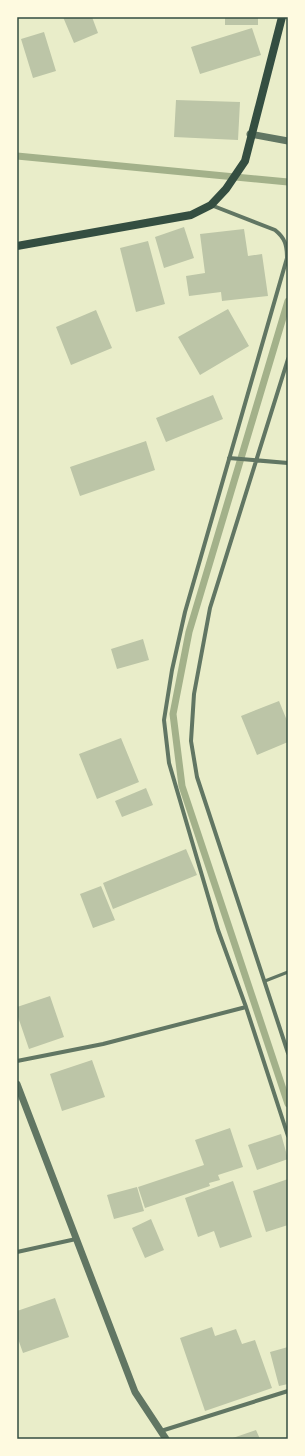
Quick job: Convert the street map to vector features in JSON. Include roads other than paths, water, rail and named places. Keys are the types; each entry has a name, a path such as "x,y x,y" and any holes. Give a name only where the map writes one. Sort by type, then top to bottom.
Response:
{"main road":[{"path":"17,246 191,215 211,205 226,189 245,161 250,134 282,17"}],"street":[{"path":"250,134 288,141"},
{"path":"211,205 275,230 283,237 287,246 287,258 185,612 172,670 164,720 169,763 218,930 246,1007 288,1136"},
{"path":"288,360 210,608 194,694 191,741 197,778 288,1053"},
{"path":"230,458 288,463"},
{"path":"17,1062 103,1044 246,1007"},
{"path":"17,1084 135,1392 166,1439"},
{"path":"17,1252 76,1239"},
{"path":"161,1431 288,1391"}],"lane":[{"path":"265,981 288,972"}],"waterway":[{"path":"17,156 288,182"},
{"path":"288,301 189,632 173,714 182,786 288,1104"}]}
